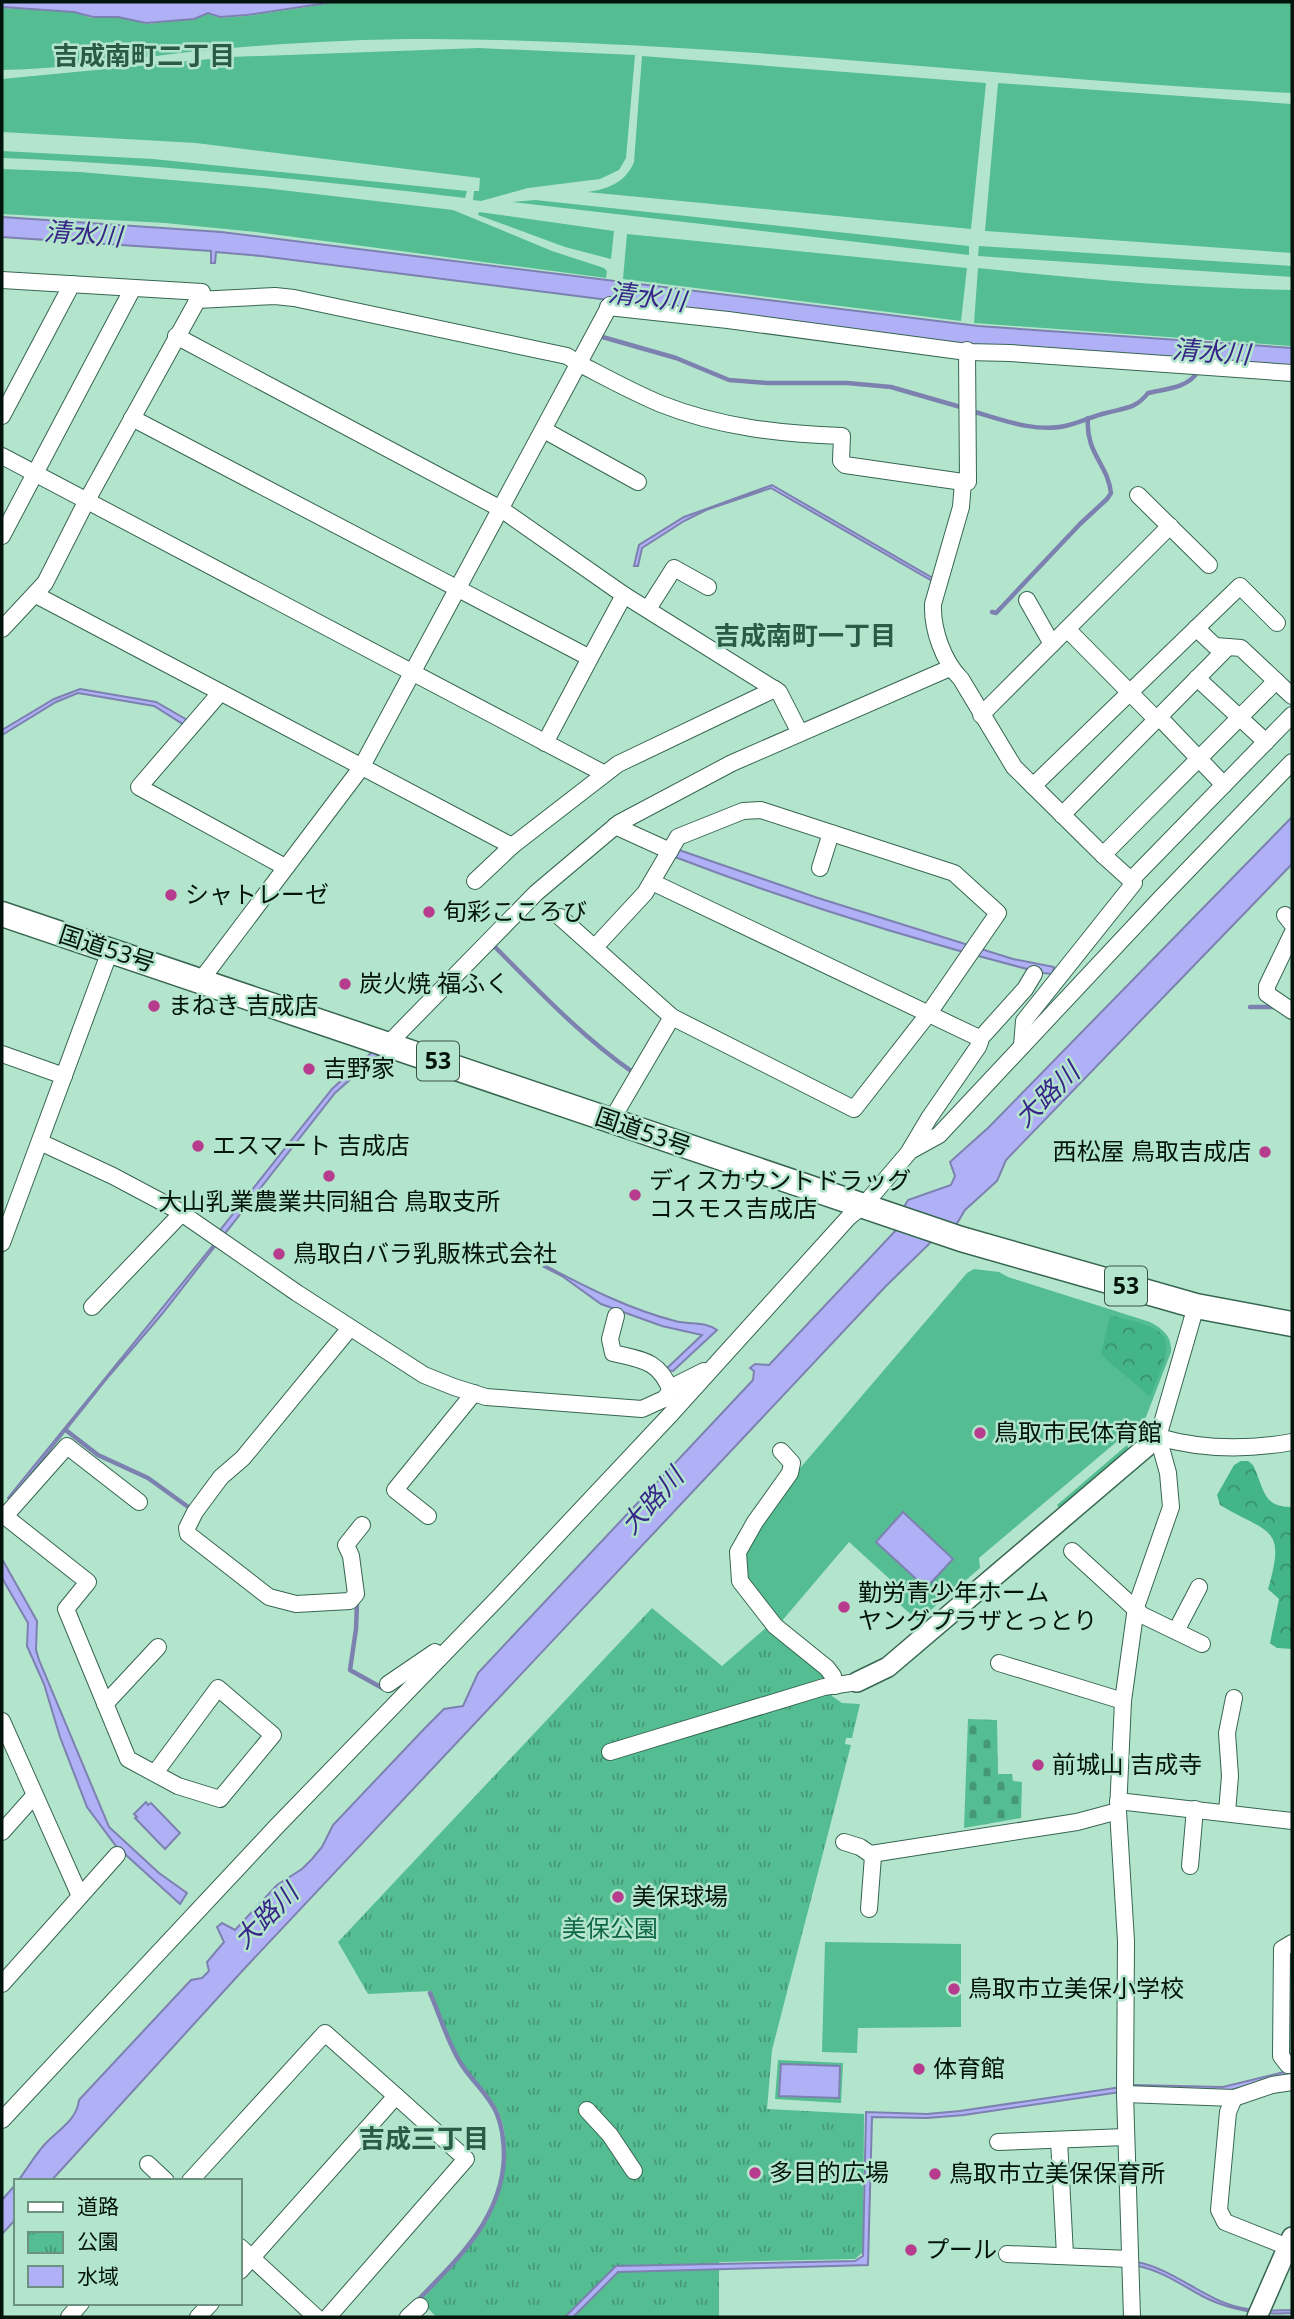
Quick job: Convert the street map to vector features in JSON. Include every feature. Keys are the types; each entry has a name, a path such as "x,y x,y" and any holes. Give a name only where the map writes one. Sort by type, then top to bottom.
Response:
{"highway":[{"name":"国道53号","path":"2,914 961,1239 1196,1306 1292,1324"}],"street":[{"path":"2,296 6,281 202,292 86,502 46,583 2,629"},
{"path":"2,416 72,284"},
{"path":"2,536 133,288"},
{"path":"197,300 275,296 294,298 567,356 658,402 703,418 771,432 842,436 841,461 845,465 963,482 968,482 967,351"},
{"path":"201,980 361,768 609,306 967,351 1292,373"},
{"path":"176,336 501,509 624,594 779,692 800,733"},
{"path":"132,418 590,658"},
{"path":"544,430 638,482"},
{"path":"2,456 603,773"},
{"path":"963,482 961,507 933,604 933,613 950,668 961,679 1014,767 1134,883 1024,1021 1022,1046"},
{"path":"1138,495 1209,565"},
{"path":"981,715 1170,526"},
{"path":"648,609 674,568 708,587"},
{"path":"1033,786 1240,586 1277,622"},
{"path":"545,743 624,594"},
{"path":"36,595 512,846"},
{"path":"1027,600 1031,623 1052,644"},
{"path":"1196,628 1215,646 1241,648 1292,696"},
{"path":"1067,629 1224,785"},
{"path":"1062,814 1228,647"},
{"path":"388,1044 536,892 615,826 732,763 950,668"},
{"path":"1197,678 1266,742"},
{"path":"1103,855 1276,681"},
{"path":"475,881 512,846 603,773 775,690"},
{"path":"220,693 139,787 285,867"},
{"path":"1131,880 1292,715"},
{"path":"910,1151 939,1135 1292,762"},
{"path":"561,917 594,947 671,1017 854,1109 929,1013 998,913 954,873 761,810 743,811 678,837 652,882 594,947"},
{"path":"615,826 670,850"},
{"path":"820,868 831,833"},
{"path":"652,882 929,1013 979,1040"},
{"path":"1292,934 1267,986 1267,995 1292,1011"},
{"path":"2,1243 110,951"},
{"path":"2,2120 713,1367 849,1217 869,1206 910,1151 929,1118 978,1047 979,1040 1025,989 1034,975"},
{"path":"611,1121 671,1017"},
{"path":"2,1054 64,1076"},
{"path":"40,1142 183,1213 350,1328 424,1375 474,1393 520,1400 642,1409 664,1399 676,1385 713,1367"},
{"path":"92,1307 183,1213"},
{"path":"1132,2317 1125,2094 1126,1941 1118,1806 1124,1701 1136,1609 1171,1507 1168,1473 1158,1437 1196,1306"},
{"path":"616,1316 610,1339 613,1353 651,1363 663,1374 671,1391"},
{"path":"350,1328 243,1458 221,1477 195,1512 187,1528 188,1534 269,1597 296,1604 350,1601 356,1594 351,1556 345,1545 362,1525"},
{"path":"428,1516 395,1490 474,1393"},
{"path":"1158,1437 1184,1444 1229,1448 1263,1447 1292,1442"},
{"path":"610,1752 824,1687 857,1682 888,1667 1158,1437"},
{"path":"139,1502 67,1447 4,1515 88,1582 66,1609 128,1759 178,1786 220,1799 273,1735 218,1688 155,1773"},
{"path":"780,1451 792,1463 790,1473 755,1522 738,1552 740,1581 775,1626 827,1668 834,1676 835,1686"},
{"path":"1072,1551 1142,1615 1202,1644"},
{"path":"1176,1631 1199,1587"},
{"path":"105,1704 158,1647"},
{"path":"388,1684 435,1652 450,1647"},
{"path":"999,1662 1124,1701"},
{"path":"1227,1812 1230,1776 1227,1733 1234,1698"},
{"path":"2,1721 80,1896"},
{"path":"2,1832 34,1797"},
{"path":"845,1842 871,1854 1077,1822 1118,1806 1195,1809 1292,1821"},
{"path":"1190,1866 1195,1809"},
{"path":"869,1909 873,1870 871,1854"},
{"path":"2,1984 117,1855"},
{"path":"1292,1943 1282,1949 1281,2056 1288,2066 1292,2065"},
{"path":"192,2179 325,2033 466,2159 328,2317"},
{"path":"1125,2094 1234,2098 1272,2085 1292,2082"},
{"path":"316,2317 246,2252 396,2096"},
{"path":"1234,2098 1228,2112 1219,2210 1225,2222 1290,2242 1257,2317"},
{"path":"587,2110 610,2134 634,2171"},
{"path":"998,2142 1126,2137"},
{"path":"1059,2140 1065,2255"},
{"path":"148,2164 164,2179"},
{"path":"1007,2254 1130,2259"},
{"path":"408,2317 420,2306"}],"green space":[{"path":"340,2 1292,2 1292,93 645,46 429,39 279,44 72,66 2,70 2,8 74,12 91,18 126,18 146,24 194,19 208,14 220,18 247,16"},
{"path":"479,48 635,55 626,158 619,170 600,179 528,188 481,201 473,200 474,191 479,191 480,178 196,143 2,132 2,79 231,57"},
{"path":"642,56 986,83 971,229 587,192 615,184 626,175 634,162"},
{"path":"998,83 1292,104 1292,253 985,231"},
{"path":"2,151 153,159 467,191 465,198 234,174 2,158"},
{"path":"2,169 80,172 264,188 453,210 552,251 604,268 607,271 606,278 256,232 165,223 2,214"},
{"path":"535,200 969,246 969,255 512,202"},
{"path":"479,212 614,231 611,259 565,247 478,215"},
{"path":"627,234 967,268 961,321 623,279"},
{"path":"979,246 1292,266 1292,277 978,256"},
{"path":"978,268 1135,282 1292,290 1292,346 974,323"},
{"name":"鳥取市民体育館","path":"974,1269 999,1272 1150,1322 1163,1330 1170,1342 1171,1352 1146,1417 979,1558 980,1568 918,1621 885,1591 893,1582 849,1542 781,1622 744,1577 744,1547 795,1474 967,1273"},
{"path":"1110,1315 1148,1326 1165,1339 1164,1360 1150,1397 1101,1355"},
{"path":"1127,1445 1130,1451 1063,1508 1059,1508 1057,1505"},
{"path":"1248,1461 1253,1465 1269,1500 1292,1507 1292,1649 1277,1648 1270,1643 1279,1599 1268,1589 1275,1553 1274,1542 1261,1527 1220,1505 1217,1495 1234,1465"},
{"name":"美保公園","path":"652,1608 722,1666 768,1626 825,1676 832,1696 842,1703 860,1704 852,1738 846,1738 845,1744 851,1745 772,2050 767,2109 864,2114 863,2252 855,2259 719,2262 719,2317 436,2317 421,2300 465,2252 489,2217 503,2178 503,2123 491,2099 461,2061 431,1991 368,1994 338,1942"},
{"path":"968,1719 997,1720 998,1774 1012,1774 1013,1781 1022,1782 1021,1818 964,1828"},
{"path":"825,1942 961,1944 961,2027 858,2028 857,2053 822,2052"},
{"path":"778,2060 843,2063 841,2103 775,2099"}],"water":[{"path":"2,2 334,2 247,15 220,17 208,13 194,19 146,23 74,12 2,7"},
{"name":"清水川","path":"2,217 221,232 978,326 1292,348 1292,369 980,347 261,256 216,252 215,263 211,263 211,251 2,237"},
{"path":"772,485 936,580 934,582 771,488 706,510 684,521 642,548 638,566 634,566 639,545 684,517"},
{"path":"80,689 156,702 189,721 186,726 154,706 78,693 56,702 2,735 2,730 54,699"},
{"name":"大路川","path":"1292,817 1292,864 1006,1160 997,1181 965,1210 956,1225 933,1240 885,1287 244,1969 53,2179 19,2179 41,2148 71,2119 79,2100 191,1980 202,1978 209,1971 207,1962 224,1942 217,1927 222,1923 235,1930 277,1885 312,1859 322,1847 333,1825 444,1709 463,1706 478,1673 753,1380 754,1371 750,1368 755,1364 769,1365 898,1228 908,1200 951,1185 955,1176 950,1162 989,1127"},
{"path":"679,850 818,898 1013,959 1054,967 1052,974 950,948 811,906 675,857"},
{"path":"373,1051 379,1054 335,1093 162,1314 10,1500 8,1498 215,1243 221,1229 332,1089"},
{"path":"544,1267 641,1310 675,1321 707,1325 717,1330 673,1371 665,1370 702,1335 662,1326 601,1304 562,1276"},
{"path":"903,1512 953,1559 926,1588 876,1542"},
{"path":"2,1559 37,1621 36,1650 39,1660 109,1827 159,1873 187,1893 180,1904 116,1846 87,1807 60,1737 44,1684 27,1646 28,1623 2,1578"},
{"path":"146,1802 148,1805 151,1803 180,1833 165,1849 135,1818 137,1817 134,1814"},
{"path":"781,2064 840,2066 839,2098 779,2096"},
{"path":"1292,2070 1292,2074 1223,2092 1134,2090 964,2115 927,2118 872,2117 868,2265 618,2272 573,2317 565,2317 616,2266 855,2261 863,2256 866,2112 927,2114 960,2111 1135,2085 1223,2087"},
{"path":"14,2186 14,2221 2,2234 2,2200"},
{"path":"1137,2262 1166,2272 1233,2306 1259,2310 1292,2310 1292,2313 1257,2312 1224,2305 1163,2275 1138,2266"}],"waterway":[{"path":"599,336 676,358 729,380 891,387 964,408"},
{"name":"清水川","path":"972,411 1033,427 1074,424 1129,407 1148,393 1183,384 1198,371"},
{"path":"992,612 996,613 1111,493 1106,474 1090,440 1088,418"},
{"path":"492,944 578,1028 634,1073"},
{"path":"1250,1007 1277,1007"},
{"path":"67,1431 98,1455 148,1478 191,1509 190,1511"},
{"path":"352,1604 357,1604 350,1670 384,1689"},
{"path":"418,2300 462,2253 486,2218 501,2179 504,2157 503,2135 497,2114 455,2054 430,1993"}],"place":[{"name":"シャトレーゼ","path":"171,895"},
{"name":"旬彩こころび","path":"429,912"},
{"name":"炭火焼 福ふく","path":"345,984"},
{"name":"まねき 吉成店","path":"154,1006"},
{"name":"吉野家","path":"309,1069"},
{"name":"エスマート 吉成店","path":"198,1146"},
{"name":"西松屋 鳥取吉成店","path":"1265,1152"},
{"name":"大山乳業農業共同組合 鳥取支所","path":"329,1176"},
{"name":"ディスカウントドラッグ コスモス吉成店","path":"635,1195"},
{"name":"鳥取白バラ乳販株式会社","path":"279,1254"},
{"name":"鳥取市民体育館","path":"980,1433"},
{"name":"勤労青少年ホーム ヤングプラザとっとり","path":"844,1607"},
{"name":"前城山 吉成寺","path":"1038,1765"},
{"name":"美保球場","path":"618,1897"},
{"name":"鳥取市立美保小学校","path":"954,1989"},
{"name":"体育館","path":"919,2069"},
{"name":"多目的広場","path":"755,2173"},
{"name":"鳥取市立美保保育所","path":"935,2174"},
{"name":"プール","path":"911,2250"}],"district":[{"name":"吉成南町二丁目","path":"144,56"},
{"name":"吉成南町一丁目","path":"805,636"},
{"name":"吉成三丁目","path":"424,2139"}]}
